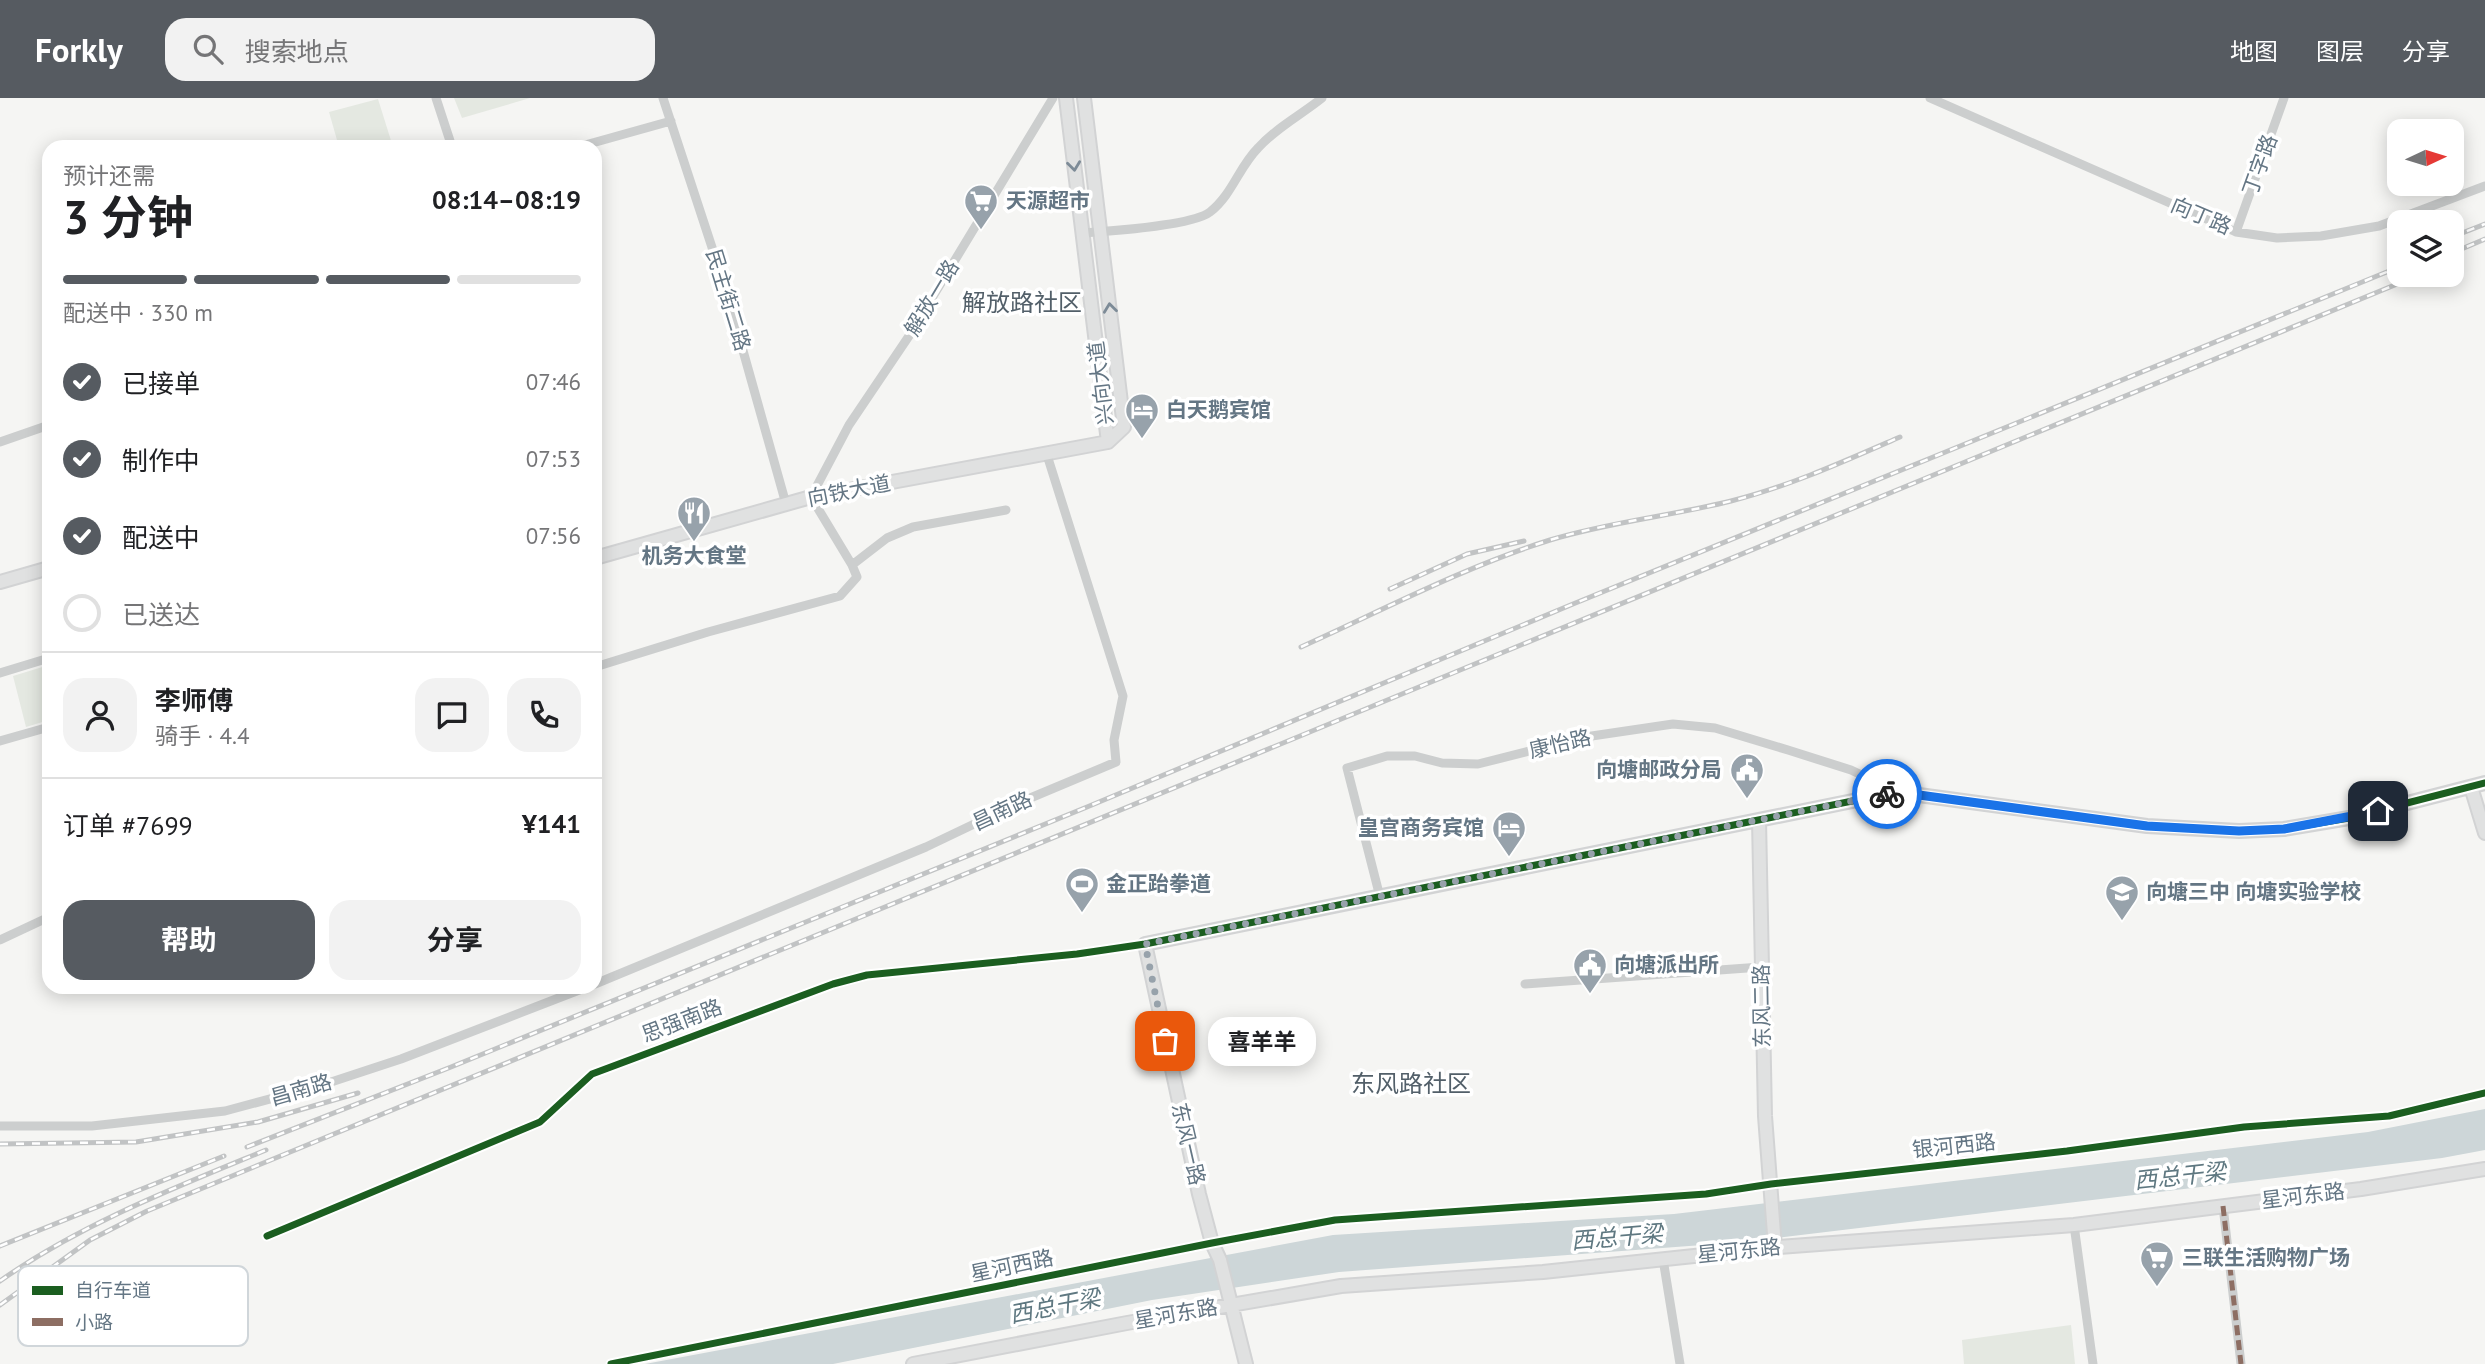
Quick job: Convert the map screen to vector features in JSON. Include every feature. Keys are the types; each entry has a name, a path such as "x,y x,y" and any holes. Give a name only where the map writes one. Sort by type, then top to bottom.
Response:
{"street":[{"path":"436,98 450,140"},
{"name":"民主街二路","path":"663,98 726,290 786,504"},
{"name":"解放一路","path":"811,497 849,425 909,336 1053,98"},
{"name":"兴向大道","path":"1066,98 1108,442"},
{"name":"兴向大道","path":"1084,98 1124,426 1108,442"},
{"path":"1082,233 1185,221 1208,214 1230,190 1256,149 1280,126 1322,98"},
{"name":"向丁路","path":"1930,98 2236,232 2277,238 2322,236 2379,226 2485,186"},
{"name":"丁字路","path":"2236,232 2284,98"},
{"path":"602,140 671,121"},
{"path":"0,442 42,427"},
{"name":"向铁大道","path":"602,556 811,497 1108,442"},
{"name":"昌南路","path":"602,981 926,847 1115,761 1114,740 1123,696 1046,455"},
{"path":"602,665 840,596 857,577 811,497"},
{"path":"852,565 887,538 913,527 1006,510"},
{"path":"0,582 42,570"},
{"path":"0,673 42,660"},
{"name":"康怡路","path":"1380,897 1347,768 1387,756 1415,756 1442,762 1478,764 1585,737 1673,724 1715,728 1851,769 1897,792"},
{"path":"0,741 42,729"},
{"path":"1145,944 1897,792 2147,826 2239,831 2284,829 2349,818 2485,783"},
{"path":"2471,787 2485,833"},
{"name":"东风二路","path":"1759,820 1761,967 1769,1188 1774,1244"},
{"path":"0,940 42,920"},
{"name":"思强南路","path":"267,1236 540,1122 592,1074 833,984 867,975 1077,954 1145,944"},
{"name":"东风一路","path":"1145,944 1190,1155 1212,1243 1220,1260 1232,1305"},
{"path":"1525,984 1761,967"},
{"name":"昌南路","path":"0,1126 92,1126 225,1111 322,1085 401,1059 569,994"},
{"name":"银河西路","path":"1423,1214 1769,1188 2244,1128 2389,1116 2485,1093"},
{"name":"星河东路","path":"913,1364 1342,1286 1543,1272 1774,1244 2074,1225 2361,1189 2485,1169"},
{"path":"2223,1206 2241,1364"},
{"name":"星河西路","path":"611,1364 1335,1220 1423,1214"},
{"path":"2074,1225 2093,1364"},
{"path":"1663,1259 1680,1364"},
{"path":"1232,1305 1246,1364"}],"shaded area":[{"path":"454,98 530,98 462,118"},
{"path":"378,99 391,140 337,140 329,112"},
{"path":"42,667 42,722 26,727 13,676"},
{"path":"2071,1325 2075,1364 1964,1364 1962,1340"}],"water":[{"name":"西总干梁","path":"2485,1109 2485,1150 2442,1158 1743,1242 1339,1272 1152,1300 833,1364 645,1364 1333,1235 1674,1214 2368,1132"}],"railway":[{"path":"2464,232 2485,224"},
{"path":"2464,248 2485,239"},
{"path":"247,1147 451,1067 1087,807 1573,604 2387,272"},
{"path":"54,1266 90,1240 147,1211 2390,287"},
{"path":"1301,647 1455,576 1518,551 1595,528 1753,495 1900,437"},
{"path":"1390,589 1467,554 1524,541"},
{"path":"0,1144 136,1142 258,1122 358,1093"},
{"path":"23,1266 96,1225 163,1193 266,1150"},
{"path":"0,1246 224,1156"},
{"path":"0,1281 18,1269"},
{"path":"0,1305 18,1292"}],"marked path":[{"path":"2223,1206 2241,1364"}],"cycle path":[{"path":"267,1236 540,1122 592,1074 833,984 867,975 1077,954 1145,944 1897,792 2147,826 2239,831 2284,829 2349,818 2485,783"},
{"path":"611,1364 1335,1220 1706,1194 2244,1127 2389,1116 2485,1093"}],"way so far":[{"path":"1165,1041 1145,944 1887,794"}],"place":[{"name":"天源超市","path":"981,231"},
{"name":"白天鹅宾馆","path":"1142,440"},
{"name":"机务大食堂","path":"694,543"},
{"name":"向塘邮政分局","path":"1747,800"},
{"name":"皇宫商务宾馆","path":"1509,858"},
{"name":"金正跆拳道","path":"1082,914"},
{"name":"向塘三中 向塘实验学校","path":"2122,922"},
{"name":"向塘派出所","path":"1590,995"},
{"name":"喜羊羊","path":"1165,1041"},
{"name":"三联生活购物广场","path":"2157,1288"}],"district":[{"name":"解放路社区","path":"1022,303"},
{"name":"东风路社区","path":"1411,1084"}],"route":[{"path":"1887,794 1897,792 2147,826 2239,831 2284,829 2378,811"}]}
